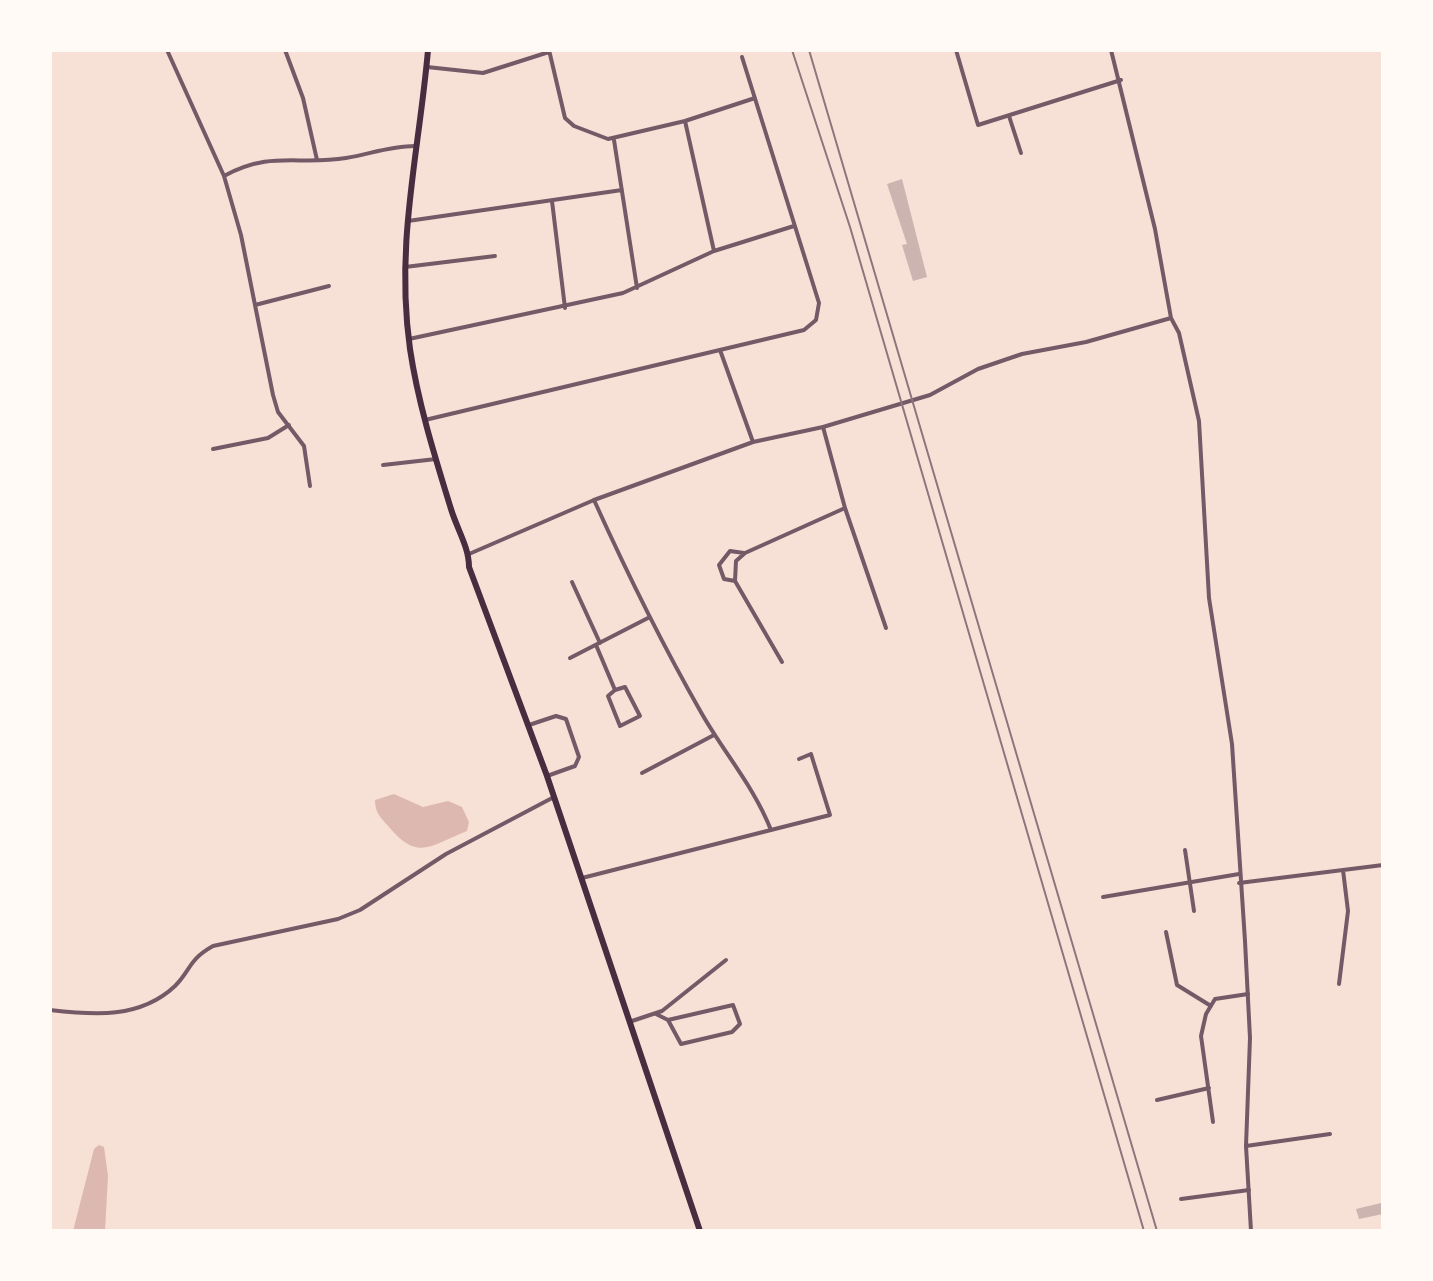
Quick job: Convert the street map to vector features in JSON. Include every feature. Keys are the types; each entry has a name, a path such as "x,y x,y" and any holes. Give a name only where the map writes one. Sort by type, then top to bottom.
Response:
{"main road":[{"path":"428,50 405,221 409,339 425,420 457,528 469,554 469,567 547,776 700,1231"}],"street":[{"path":"167,50 224,176 241,235 273,395 278,412 304,446 310,486"},
{"path":"285,50 303,98 317,160"},
{"path":"956,50 978,125 1121,80"},
{"path":"1111,50 1121,80 1171,318 1179,333 1199,421 1209,598 1232,744 1248,994 1246,1146 1251,1231"},
{"path":"426,67 483,73 549,51 565,118 597,136 614,139 685,121 755,98"},
{"path":"425,420 804,330 816,320 819,303 742,57"},
{"path":"1009,116 1021,153"},
{"path":"685,121 714,251"},
{"path":"614,139 637,288"},
{"path":"224,176 259,160 346,158 395,146 415,146"},
{"path":"405,221 622,190"},
{"path":"552,201 565,308"},
{"path":"409,339 565,308 637,288 714,251 794,226"},
{"path":"405,267 495,256"},
{"path":"255,305 329,286"},
{"path":"469,554 594,500 753,442 823,427 930,395 978,369 1022,354 1086,342 1171,318"},
{"path":"720,350 753,442"},
{"path":"213,449 268,438 289,425"},
{"path":"823,427 845,508 886,628"},
{"path":"383,465 436,459"},
{"path":"594,500 648,618 714,735 743,773 771,830"},
{"path":"782,662 735,581 736,561 745,553 845,508"},
{"path":"735,581 724,579 719,565 730,551 745,553"},
{"path":"572,582 615,690"},
{"path":"570,658 648,618"},
{"path":"625,687 640,716 620,726 608,696 615,690 625,687"},
{"path":"529,725 556,716 566,719 579,757 575,766 547,776"},
{"path":"642,773 714,735"},
{"path":"579,878 830,815 811,754 799,759"},
{"path":"50,1010 116,1014 145,1005 176,985 192,962 213,946 338,919 360,910 446,854 554,797"},
{"path":"1185,850 1194,911"},
{"path":"1239,883 1383,865"},
{"path":"1339,984 1348,911 1343,870"},
{"path":"1103,897 1239,874"},
{"path":"1166,932 1177,985 1211,1006"},
{"path":"629,1022 656,1014 726,960"},
{"path":"1213,1122 1201,1036 1215,999 1248,994"},
{"path":"656,1014 668,1020 681,1044 732,1032 740,1024 733,1005 668,1020"},
{"path":"1157,1100 1209,1088"},
{"path":"1246,1146 1330,1134"},
{"path":"1181,1199 1249,1190"}],"shaded area":[{"path":"394,794 423,807 448,801 462,807 469,822 467,831 425,847 408,844 386,824 376,808 375,800"},
{"path":"99,1145 104,1147 108,1176 105,1231 73,1231 94,1149"}],"building":[{"path":"902,179 927,277 913,281 902,245 907,244 887,184"},
{"path":"1381,1203 1383,1214 1359,1219 1356,1209"}],"railway":[{"path":"792,50 850,227 1144,1231"},
{"path":"809,50 1157,1231"}]}
